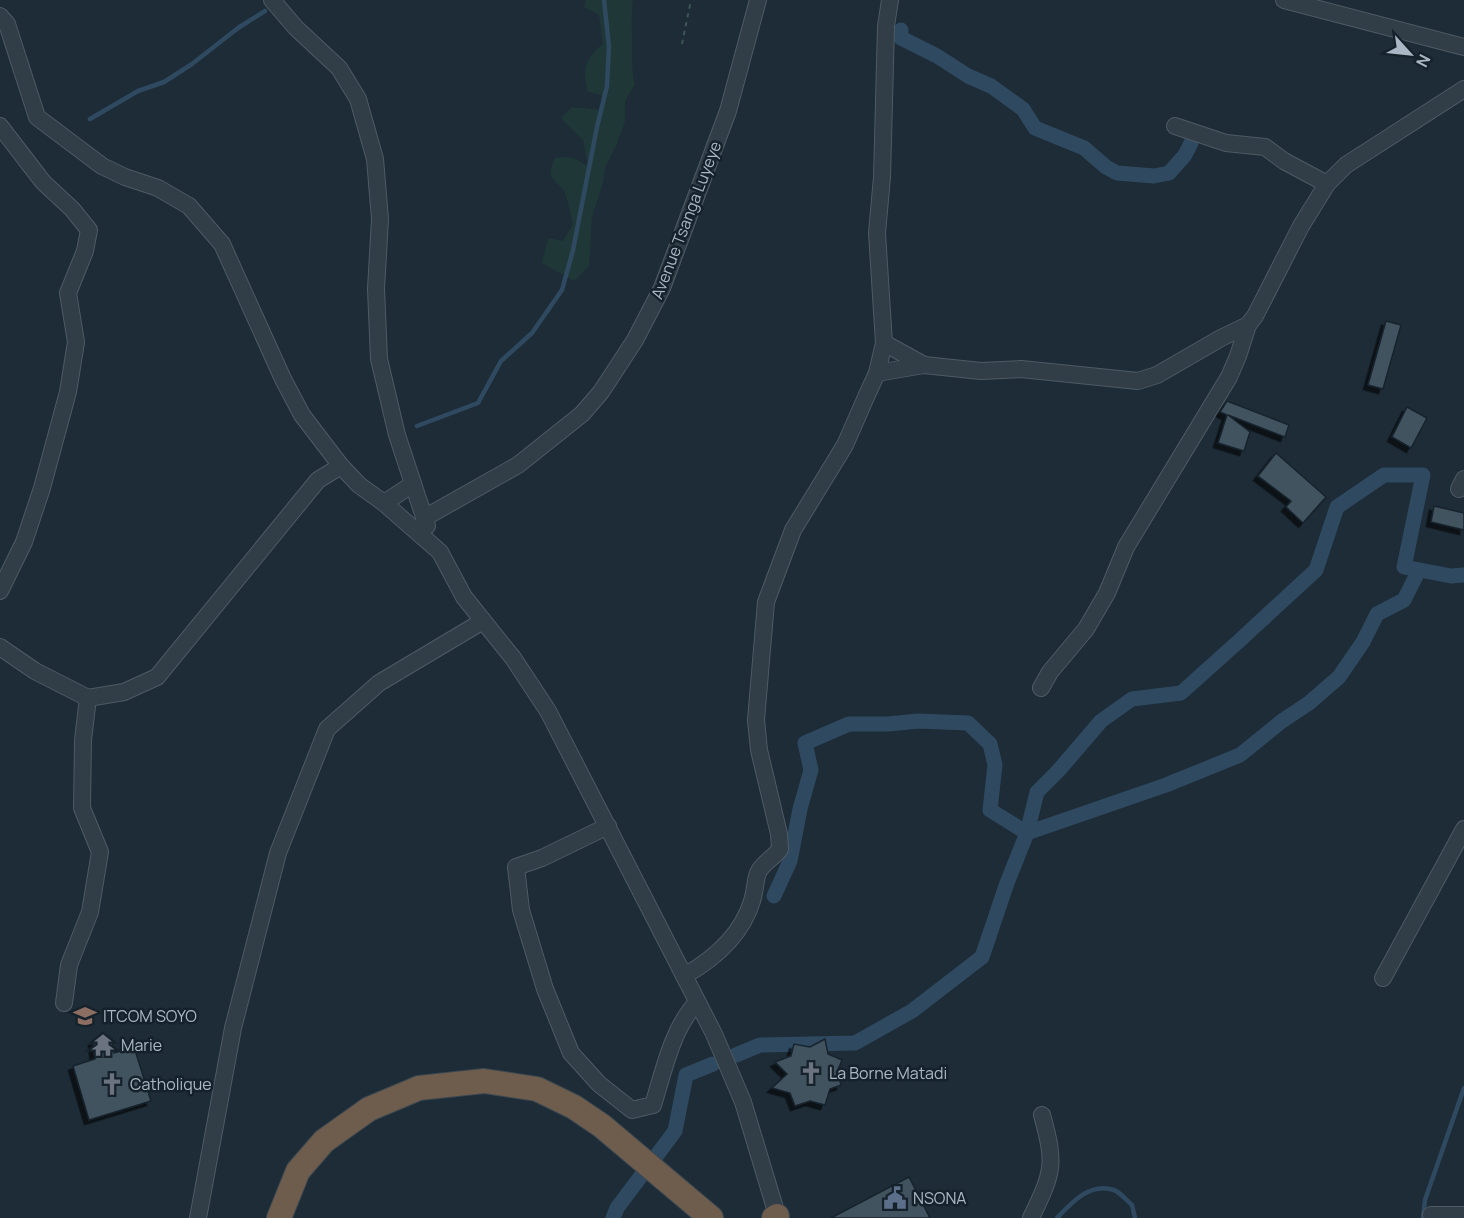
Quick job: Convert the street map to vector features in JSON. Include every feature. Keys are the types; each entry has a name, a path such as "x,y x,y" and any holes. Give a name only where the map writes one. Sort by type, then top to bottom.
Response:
{"highway":[{"path":"279,1218 298,1171 324,1141 369,1109 419,1088 484,1081 537,1089 574,1107 602,1126 711,1218"}],"street":[{"path":"272,0 296,28 339,68 358,99 375,159 381,219 376,289 379,359 397,435 423,518 464,597 513,658 548,711 698,1002 743,1102 776,1217"},
{"name":"Avenue Tsanga Luyeye","path":"423,518 518,465 582,414 601,393 635,340 662,288 728,111 758,0"},
{"path":"684,976 705,964 728,942 745,921 756,888 757,874 780,849 779,834 759,750 756,720 766,602 793,530 845,445 877,373 884,342 877,233 886,26 890,0"},
{"path":"1284,0 1464,47"},
{"path":"0,16 7,24 37,117 102,166 125,177 158,188 189,206 209,226 222,244 283,379 302,415 341,466 359,485 384,503 440,552"},
{"path":"1041,688 1050,672 1086,629 1107,594 1126,547 1229,377 1248,325 1255,316 1301,226 1327,184 1346,165 1464,89"},
{"path":"0,126 43,183 72,209 89,230 85,251 68,293 76,342 68,392 42,488 24,542 0,591"},
{"path":"1175,126 1226,143 1265,147 1284,161 1327,184"},
{"path":"877,373 924,365 981,371 1021,369 1138,381 1157,375 1248,325"},
{"path":"884,342 924,365"},
{"path":"0,647 35,671 88,698 124,692 157,677 318,480 341,466"},
{"path":"384,503 412,484"},
{"path":"198,1218 233,1028 278,853 327,729 379,683 483,621"},
{"path":"64,1003 69,965 90,912 100,852 82,808 83,740 88,698"},
{"path":"608,826 542,858 516,867 521,909 545,989 571,1053 599,1084 632,1110 653,1105 671,1050 687,1013 698,1002"},
{"path":"1383,978 1464,829"},
{"path":"1031,1218 1049,1179 1052,1161 1042,1115"},
{"path":"1431,1215 1464,1215"}],"path":[{"path":"682,44 691,0"}],"green space":[{"path":"586,0 633,0 632,66 635,84 625,101 625,121 606,165 592,217 589,266 574,281 542,263 548,238 563,241 573,224 566,195 551,176 555,158 570,157 588,166 583,140 561,118 572,107 602,110 601,95 588,92 586,84 586,65 592,54 603,44 599,15 584,7"}],"building":[{"path":"1386,321 1401,325 1383,389 1368,385"},
{"path":"1227,401 1289,425 1285,437 1228,415 1250,432 1244,451 1218,443 1227,415 1220,412"},
{"path":"1407,407 1427,418 1411,448 1392,437"},
{"path":"1276,453 1326,497 1303,523 1286,507 1291,501 1258,476"},
{"path":"1434,506 1464,513 1464,530 1431,522"},
{"name":"Catholique","path":"112,1038 114,1053 134,1047 151,1101 89,1120 73,1066 95,1059 93,1041"},
{"name":"La Borne Matadi","path":"825,1039 828,1054 842,1060 837,1072 841,1085 830,1089 825,1105 810,1101 795,1106 790,1093 772,1088 787,1074 775,1062 791,1056 794,1044 810,1047"},
{"name":"NSONA","path":"909,1177 930,1218 831,1218"}],"waterway":[{"path":"417,426 478,403 501,361 532,333 562,290 573,250 607,86 609,46 604,0"},
{"path":"90,119 138,91 164,82 265,11"},
{"path":"901,30 901,38 937,56 968,76 991,86 1023,109 1035,128 1084,148 1106,167 1117,173 1154,176 1169,173 1185,155 1191,143"},
{"path":"736,1055 760,1045 855,1043 912,1011 982,957 1027,833 1037,792 1101,721 1132,699 1181,693 1239,641 1316,570 1337,507 1384,475 1423,475 1404,567 1451,576 1464,575"},
{"path":"774,896 790,861 800,809 811,770 805,743 849,724 918,721 968,723 990,744 995,765 990,810 1027,833 1166,785 1240,755 1282,721 1309,703 1339,677 1363,642 1377,614 1404,600 1419,570"},
{"path":"657,1155 675,1131 686,1075 713,1064"},
{"path":"1423,1218 1425,1200 1464,1088"},
{"path":"613,1218 617,1208 641,1176"},
{"path":"1057,1218 1082,1195 1105,1188 1116,1191 1132,1205 1135,1218"}],"place":[{"name":"ITCOM SOYO","path":"85,1016"},
{"name":"Marie","path":"103,1045"},
{"name":"La Borne Matadi","path":"811,1073"},
{"name":"Catholique","path":"112,1084"},
{"name":"NSONA","path":"895,1198"}]}
